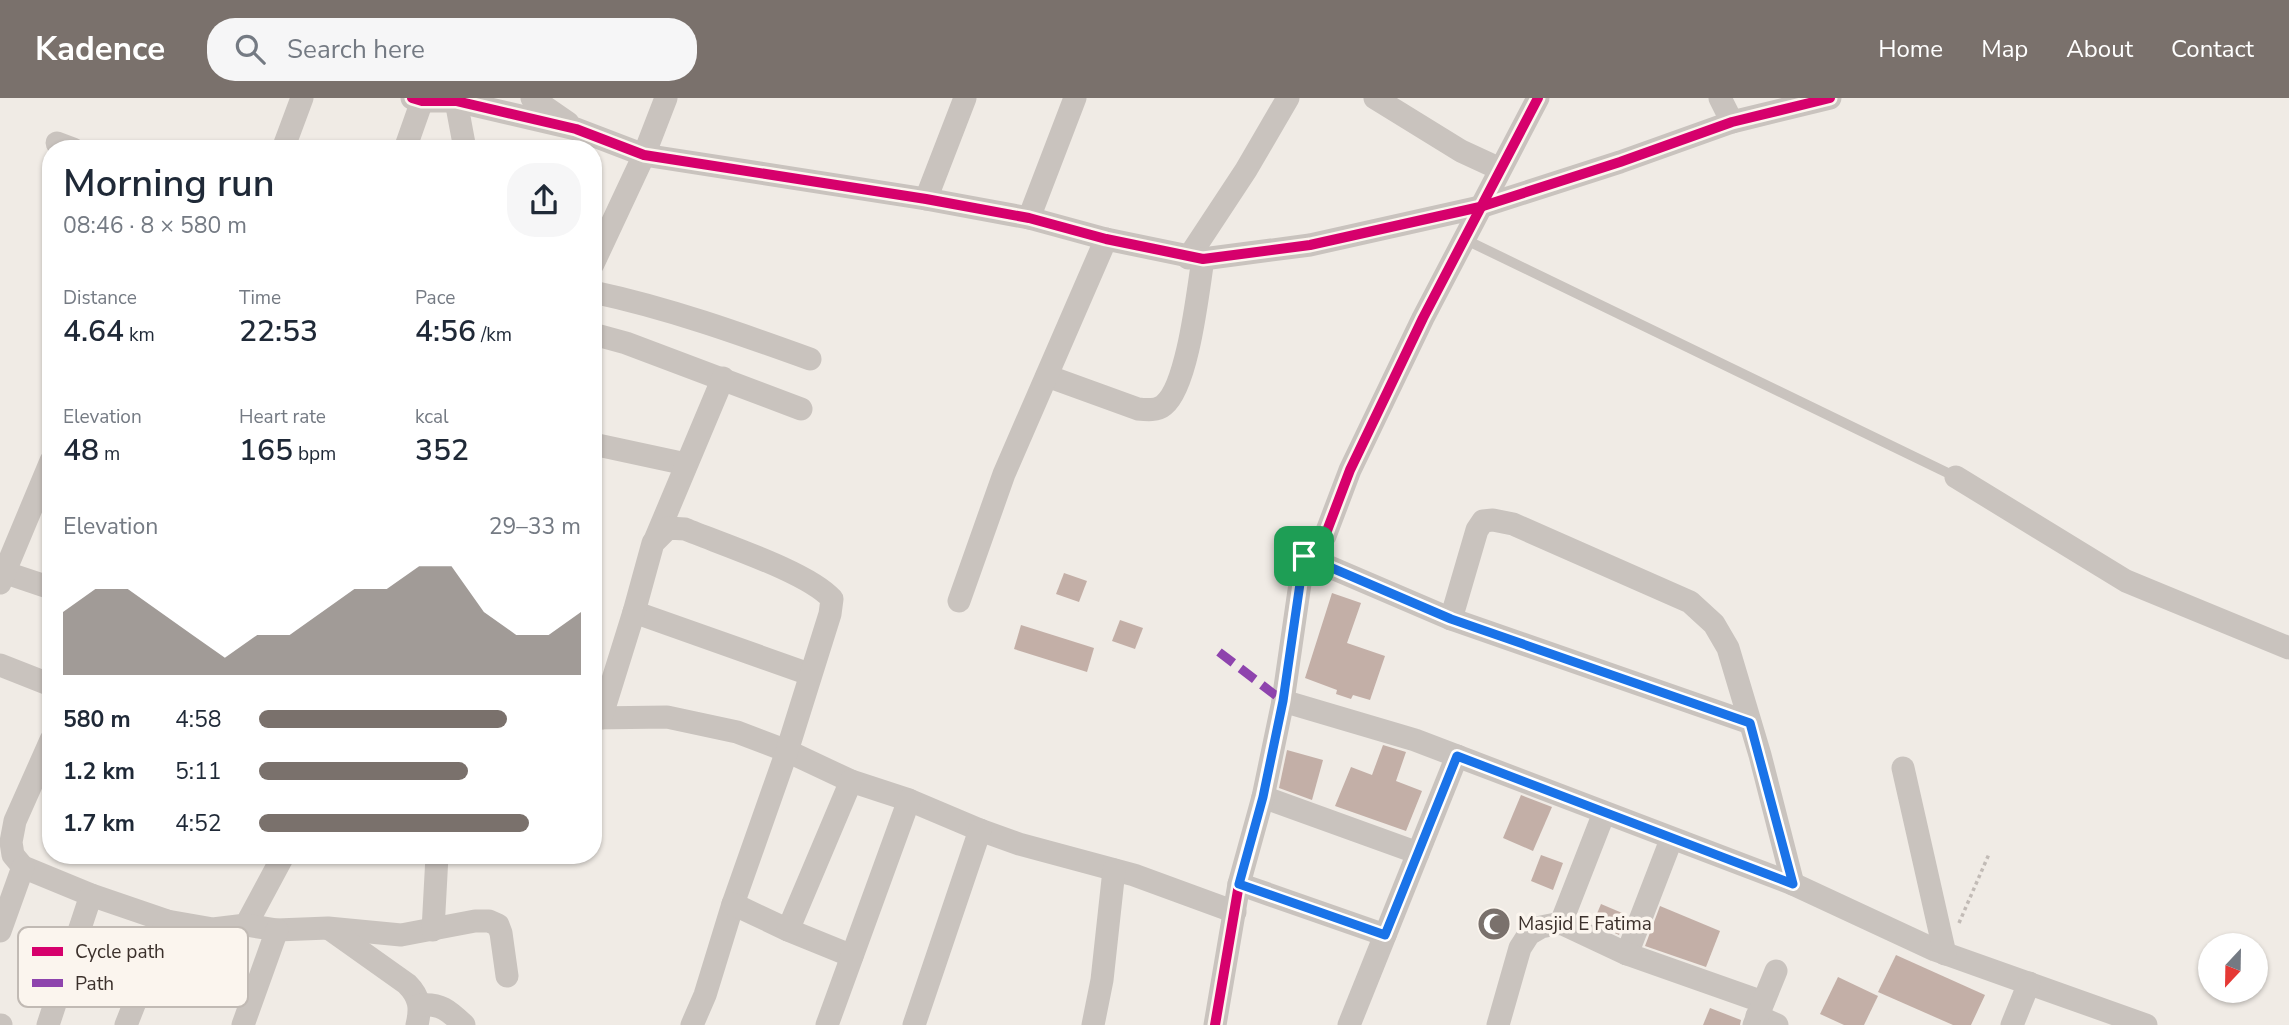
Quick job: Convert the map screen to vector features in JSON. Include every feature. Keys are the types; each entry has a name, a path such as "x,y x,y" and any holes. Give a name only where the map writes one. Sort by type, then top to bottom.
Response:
{"street":[{"path":"286,140 302,98"},
{"path":"532,98 576,130"},
{"path":"602,245 644,155 666,98"},
{"path":"926,198 965,98"},
{"path":"1029,218 1075,98"},
{"path":"1046,376 1138,409 1153,410 1164,405 1173,393 1186,359 1195,258 1288,98"},
{"path":"1215,1025 1239,884 1263,797 1283,701 1304,556 1325,536 1350,470 1480,207 1538,98"},
{"path":"1720,98 1732,122"},
{"path":"408,140 419,99 456,101 576,130 644,155 926,198 1029,218 1106,239 1195,258 1310,245 1480,207 1620,162 1732,122 1830,98"},
{"path":"456,101 463,140"},
{"path":"1388,102 1461,151 1500,169"},
{"path":"959,601 1004,474 1106,239"},
{"path":"602,294 701,320 810,359"},
{"path":"602,336 723,378 801,409"},
{"path":"602,704 634,612 653,543 723,378"},
{"path":"602,446 686,464"},
{"path":"1956,477 2126,581 2289,648"},
{"path":"42,482 1,575 42,586"},
{"path":"1451,619 1477,530 1483,521 1493,520 1513,524 1690,602 1714,624 1728,648 1793,884"},
{"path":"653,543 668,528 685,529 798,576 823,590 832,599 830,614 787,751 733,904 718,957 692,1025"},
{"path":"1304,556 1451,619 1750,723"},
{"path":"634,612 809,674"},
{"path":"0,665 42,681"},
{"path":"1283,701 1415,740 1671,840 1793,884 1945,954 2146,1025"},
{"path":"602,718 667,716 737,732 787,751 851,781 909,800 980,830 1019,844 1114,870 1235,912"},
{"path":"1349,1025 1457,756"},
{"path":"0,931 13,866 11,842 15,821 42,760"},
{"path":"1903,768 1945,954"},
{"path":"788,930 851,781"},
{"path":"1263,797 1418,853"},
{"path":"827,1025 909,800"},
{"path":"1561,923 1604,813"},
{"path":"914,1025 980,830"},
{"path":"1627,954 1671,840"},
{"path":"246,925 279,864"},
{"path":"433,930 437,864"},
{"path":"13,866 167,921 202,927"},
{"path":"1093,1025 1102,980 1114,870"},
{"path":"1239,884 1385,935"},
{"path":"80,927 91,895"},
{"path":"733,904 852,956"},
{"path":"165,927 167,921"},
{"path":"230,927 246,925 276,930 328,929 401,935 475,921 489,921 498,925 501,933 507,976"},
{"path":"1498,1025 1520,947 1529,934 1541,927 1561,923 1763,1017 1776,971"},
{"path":"328,929 407,984 415,992 418,1015"},
{"path":"243,1025 276,930"},
{"path":"2012,1025 2029,983"},
{"path":"418,1015 433,1003 450,1012 464,1025"},
{"path":"48,1025 54,1007"},
{"path":"126,1025 133,1007"}],"lane":[{"path":"1464,239 1956,477"}],"path":[{"path":"1945,954 1989,854"}],"building":[{"path":"1064,573 1087,581 1079,602 1056,594"},
{"path":"1332,593 1361,603 1347,643 1385,656 1370,700 1353,695 1351,699 1336,694 1337,690 1305,678"},
{"path":"1120,620 1143,628 1135,649 1112,641"},
{"path":"1021,625 1094,648 1087,672 1014,649"},
{"path":"1383,745 1406,752 1396,781 1422,791 1406,831 1335,806 1351,767 1372,775"},
{"path":"1287,750 1323,760 1312,800 1279,788"},
{"path":"1521,795 1552,807 1533,851 1503,838"},
{"path":"1541,855 1563,863 1553,890 1531,881"},
{"path":"1601,904 1627,915 1619,935 1593,923"},
{"path":"1660,906 1720,931 1706,967 1645,946"},
{"path":"1896,955 1985,995 1971,1025 1953,1025 1878,992"},
{"path":"1838,977 1878,996 1864,1025 1844,1025 1820,1014"},
{"path":"1710,1008 1741,1020 1740,1025 1703,1025"}],"marked path":[{"path":"1219,652 1283,701"}],"cycle path":[{"path":"412,98 422,101 456,101 576,129 644,155 926,199 1029,218 1106,239 1203,259 1310,245 1480,207 1620,162 1732,122 1830,98"},
{"path":"1215,1025 1239,884 1263,797 1283,701 1304,556 1325,536 1350,470 1423,318 1538,98"}],"place":[{"name":"Masjid E Fatima","path":"1494,924"}],"route":[{"path":"1304,556 1451,619 1750,723 1793,884 1671,840 1457,756 1385,935 1239,884 1263,797 1283,701 1304,556"}]}
